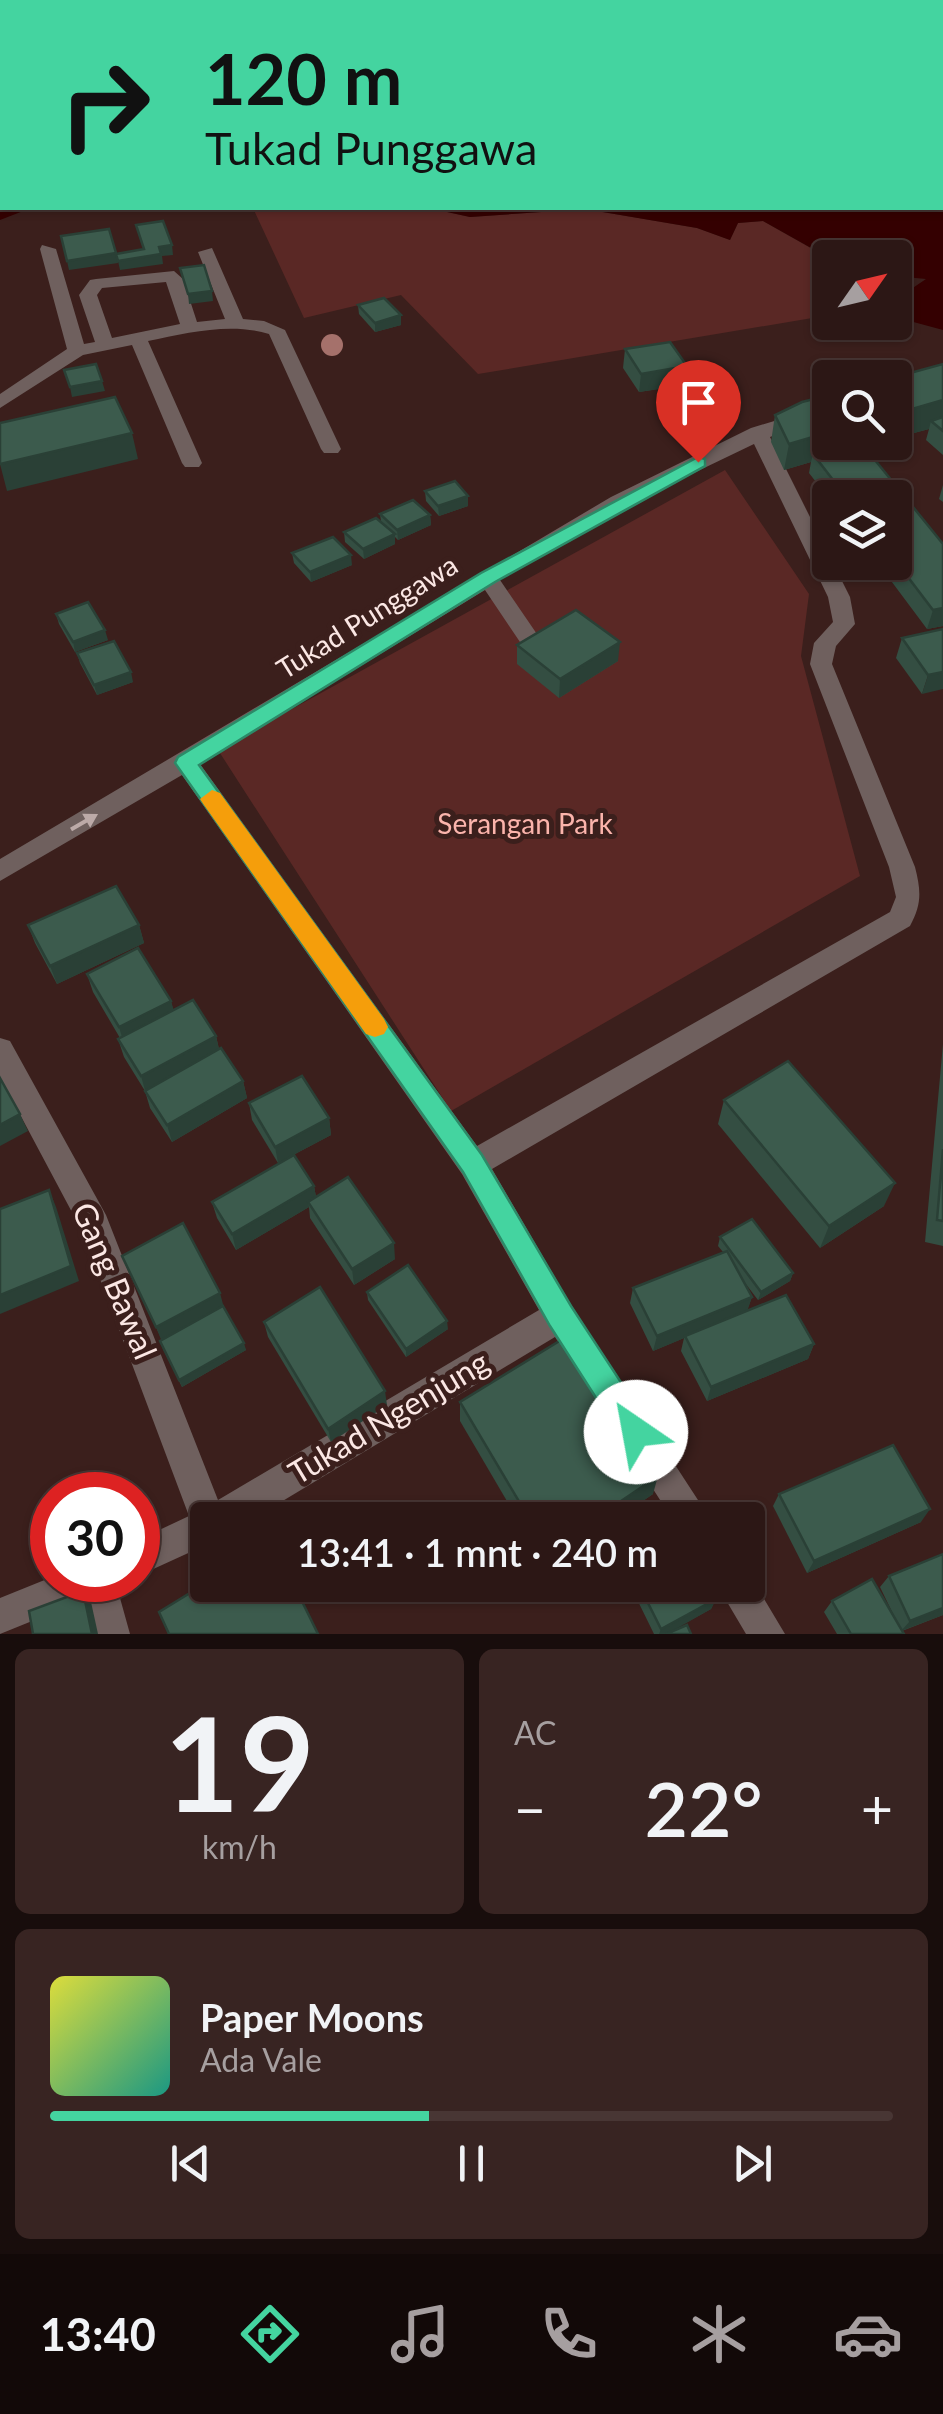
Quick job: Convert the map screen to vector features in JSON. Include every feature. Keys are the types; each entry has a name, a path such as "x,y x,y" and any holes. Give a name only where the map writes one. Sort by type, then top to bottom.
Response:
{"street":[{"path":"48,249 77,351"},
{"path":"206,252 235,321"},
{"path":"106,346 88,295 96,284 168,275 174,279 191,330"},
{"path":"0,402 77,351 235,321 265,324 276,330 331,449"},
{"path":"138,340 192,463"},
{"name":"Tukad Punggawa","path":"0,872 488,578 758,432 812,416"},
{"path":"473,1164 901,919 909,897 902,867 821,664 825,643 844,624 839,597 758,432"},
{"path":"488,578 530,640"},
{"path":"186,763 473,1164 560,1316 680,1502"},
{"name":"Gang Bawal","path":"0,1050 95,1225 200,1502"},
{"name":"Tukad Ngenjung","path":"248,1502 560,1316"},
{"path":"160,1547 190,1532"},
{"path":"0,1616 34,1602"},
{"path":"103,1602 112,1634"},
{"path":"746,1602 766,1634"}],"green space":[{"path":"254,210 438,210 470,217 591,210 697,228 730,240 738,223 763,221 812,249 812,318 478,374 401,295 304,318"},
{"name":"Serangan Park","path":"725,470 809,594 801,656 860,876 451,1111 218,750"}],"shaded area":[{"path":"0,210 26,210 0,220"},
{"path":"438,210 571,210 470,217"},
{"path":"591,210 943,210 943,330 912,322 912,288 926,279 912,278 912,240 812,240 812,248 763,221 738,223 730,240 697,228"}],"building":[{"path":"163,221 172,245 159,247 161,254 118,261 116,254 144,249 136,225"},
{"path":"109,229 116,253 67,261 61,236"},
{"path":"204,265 212,291 188,294 180,268"},
{"path":"384,298 401,315 375,323 358,305"},
{"path":"670,342 687,366 641,374 625,349"},
{"path":"96,364 102,381 70,387 64,370"},
{"path":"943,364 943,400 912,409 912,373"},
{"path":"115,397 132,433 0,464 0,423"},
{"path":"812,400 812,437 789,444 775,415"},
{"path":"943,417 943,431 931,421"},
{"path":"818,460 875,460 891,480 833,480"},
{"path":"455,481 468,496 438,506 425,491"},
{"path":"413,500 430,515 397,530 380,514"},
{"path":"912,506 943,544 943,608 933,610 910,580"},
{"path":"376,518 395,534 363,549 344,532"},
{"path":"333,537 351,555 310,572 292,553"},
{"path":"88,602 105,630 73,642 56,614"},
{"path":"576,610 620,642 560,679 517,645"},
{"path":"943,629 943,672 928,675 902,638"},
{"path":"114,641 131,672 94,685 77,653"},
{"path":"116,886 139,925 50,966 28,925"},
{"path":"138,948 171,1001 119,1027 87,974"},
{"path":"193,1000 216,1036 141,1076 118,1039"},
{"path":"221,1048 243,1081 167,1125 145,1091"},
{"path":"788,1061 895,1183 829,1226 724,1100"},
{"path":"302,1076 329,1118 275,1147 249,1103"},
{"path":"0,1078 20,1114 0,1125"},
{"path":"943,1149 943,1221 937,1220"},
{"path":"294,1155 314,1186 232,1234 212,1202"},
{"path":"348,1177 394,1243 352,1269 308,1202"},
{"path":"49,1190 71,1266 0,1295 0,1209"},
{"path":"752,1219 793,1273 761,1292 720,1237"},
{"path":"183,1223 220,1293 156,1327 122,1256"},
{"path":"727,1251 752,1297 657,1336 633,1288"},
{"path":"408,1265 447,1321 406,1349 367,1292"},
{"path":"320,1287 385,1391 328,1429 264,1322"},
{"path":"786,1295 814,1344 711,1387 685,1336"},
{"path":"223,1306 244,1343 179,1380 160,1341"},
{"path":"566,1337 658,1476 620,1502 519,1502 460,1402"},
{"path":"893,1445 930,1509 814,1561 779,1494"},
{"path":"943,1554 943,1608 910,1621 889,1576"},
{"path":"872,1579 904,1634 851,1634 832,1601"},
{"path":"190,1593 190,1602 302,1602 318,1634 169,1634 159,1612"},
{"path":"53,1602 85,1602 92,1634 33,1634 29,1611"},
{"path":"648,1602 710,1602 661,1629"},
{"path":"687,1625 691,1634 666,1634"}],"slow traffic":[{"path":"212,799 375,1027"}],"route":[{"path":"636,1432 560,1316 473,1164 186,763 488,578 698,462"}]}
